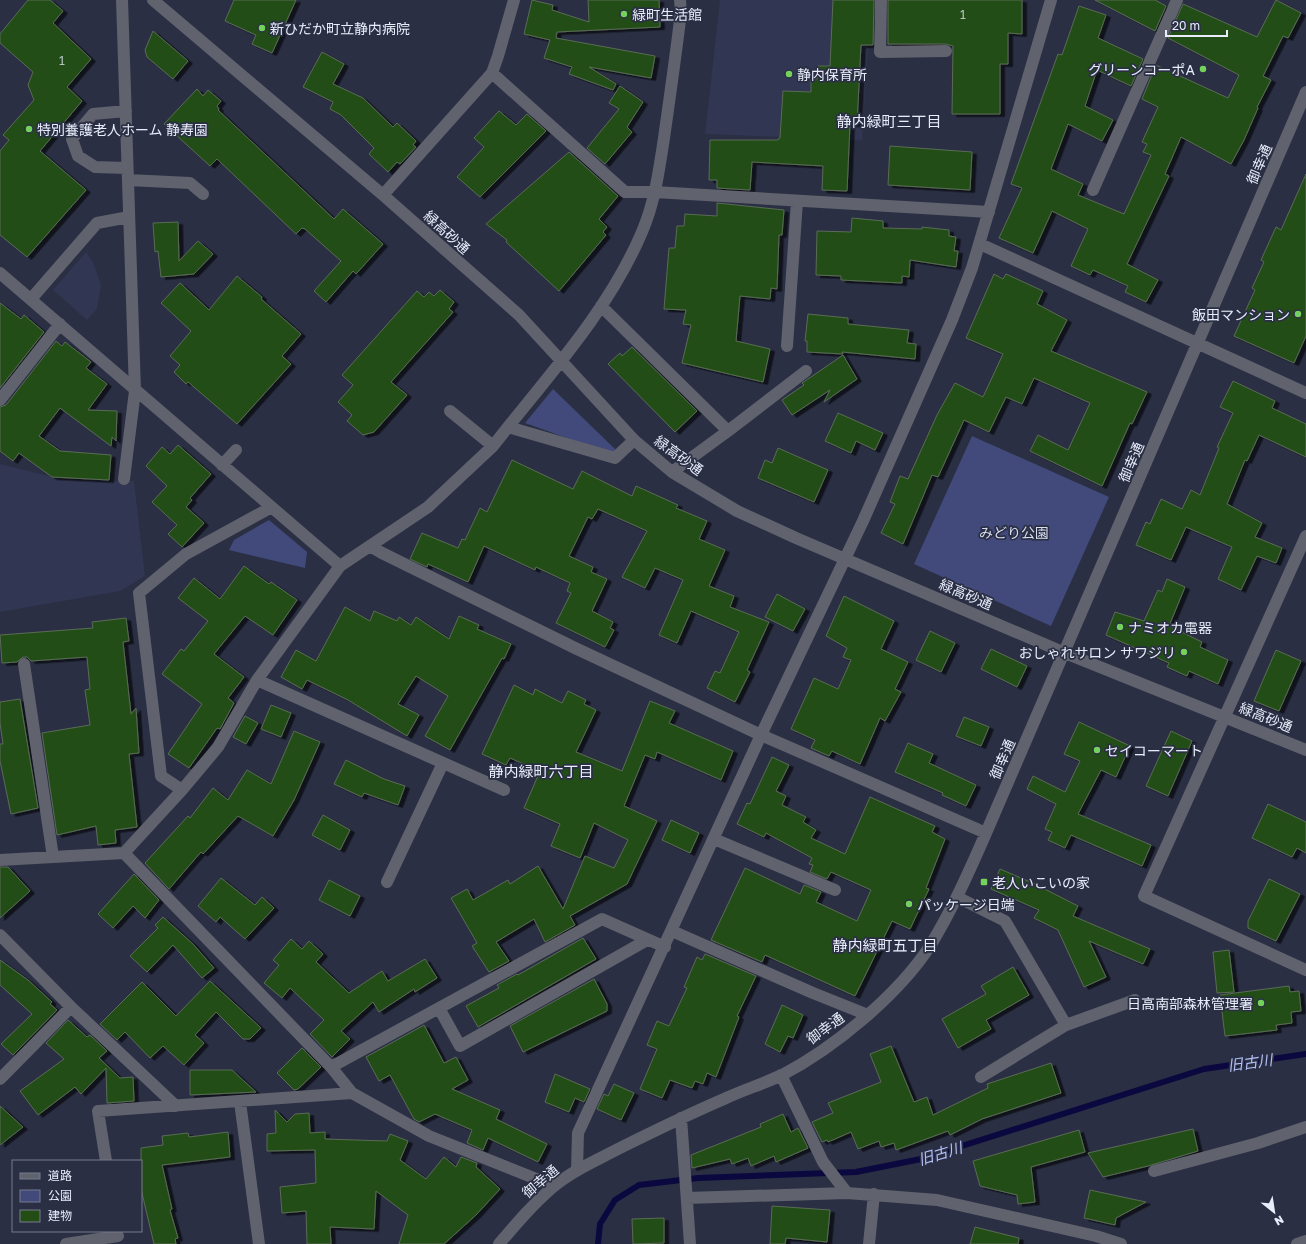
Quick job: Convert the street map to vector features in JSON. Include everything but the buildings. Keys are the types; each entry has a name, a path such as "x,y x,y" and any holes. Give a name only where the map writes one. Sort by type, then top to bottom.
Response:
{"street":[{"path":"122,0 135,391 124,479"},
{"name":"緑高砂通","path":"153,0 383,195 519,315 634,440 672,472 737,511 845,559 1065,653 1306,750"},
{"path":"383,195 492,74 514,0"},
{"path":"0,860 124,853 182,790 218,747 257,680 340,566 428,507 493,446 561,360 601,306 624,271 642,231 656,192 681,12 680,0"},
{"path":"881,0 880,52 946,51"},
{"path":"577,1170 578,1133 761,735 845,559 952,320 980,244 1052,0"},
{"path":"1093,190 1177,0"},
{"path":"492,74 625,192 656,192 989,212"},
{"name":"御幸通","path":"499,1244 521,1217 554,1186 577,1170 680,1118 781,1075 825,1049 868,1015 912,968 929,946 957,897 986,833 1306,92"},
{"path":"126,110 93,114 72,139 78,156 95,167 127,174 190,183 203,194"},
{"path":"787,346 797,201"},
{"path":"31,299 97,223 129,217"},
{"path":"980,244 1306,394"},
{"path":"0,273 270,508 340,566"},
{"path":"601,306 728,431"},
{"path":"0,400 60,324"},
{"path":"672,472 806,371"},
{"path":"450,411 493,446"},
{"path":"508,427 615,458 634,440"},
{"path":"222,465 236,450"},
{"path":"182,790 162,776 139,593 186,554 270,508"},
{"path":"1306,536 1144,896 1306,970"},
{"path":"370,546 575,648 761,735 986,833"},
{"path":"24,664 53,857"},
{"path":"257,680 504,790"},
{"path":"387,882 443,763"},
{"path":"714,839 835,890"},
{"path":"124,853 331,1067 352,1093 430,1136 554,1186"},
{"path":"957,897 1005,921 1066,1025"},
{"path":"331,1067 602,919 664,947"},
{"path":"672,931 813,993 868,1015"},
{"path":"0,935 71,1007 176,1106"},
{"path":"440,1008 460,1046 647,940"},
{"path":"981,1077 1066,1025 1135,1000"},
{"path":"0,1080 71,1007"},
{"path":"781,1075 823,1162 845,1190"},
{"path":"106,1160 98,1111 352,1093"},
{"path":"240,1102 259,1244"},
{"path":"680,1118 690,1244"},
{"path":"1154,1170 1258,1143 1306,1126"},
{"path":"686,1196 845,1190 936,1200 1096,1240 1121,1244"},
{"path":"869,1244 874,1194"},
{"path":"66,1244 118,1237"},
{"path":"1297,1244 1306,1241"}],"shaded area":[{"name":"静内保育所","path":"720,0 871,0 862,140 705,134"},
{"path":"86,252 93,262 101,285 97,309 87,320 53,290"},
{"path":"0,464 65,480 134,481 145,576 120,591 0,612"}],"green space":[{"path":"553,389 616,450 612,454 525,423"},
{"name":"みどり公園","path":"972,436 1109,497 1051,626 914,564"},
{"path":"269,520 307,552 305,568 229,550 234,540"}],"waterway":[{"name":"旧古川","path":"598,1244 600,1224 615,1200 639,1185 698,1178 856,1172 921,1159 1204,1069 1306,1054"}],"place":[{"name":"緑町生活館","path":"624,14"},
{"name":"新ひだか町立静内病院","path":"262,28"},
{"name":"グリーンコーポA","path":"1203,69"},
{"name":"静内保育所","path":"789,74"},
{"name":"特別養護老人ホーム 静寿園","path":"29,129"},
{"name":"飯田マンション","path":"1298,314"},
{"name":"ナミオカ電器","path":"1120,627"},
{"name":"おしゃれサロン サワジリ","path":"1184,652"},
{"name":"セイコーマート","path":"1097,750"},
{"name":"老人いこいの家","path":"984,882"},
{"name":"パッケージ日端","path":"909,904"},
{"name":"日高南部森林管理署","path":"1261,1003"}],"district":[{"name":"静内緑町三丁目","path":"889,121"},
{"name":"静内緑町六丁目","path":"541,771"},
{"name":"静内緑町五丁目","path":"885,945"}]}
